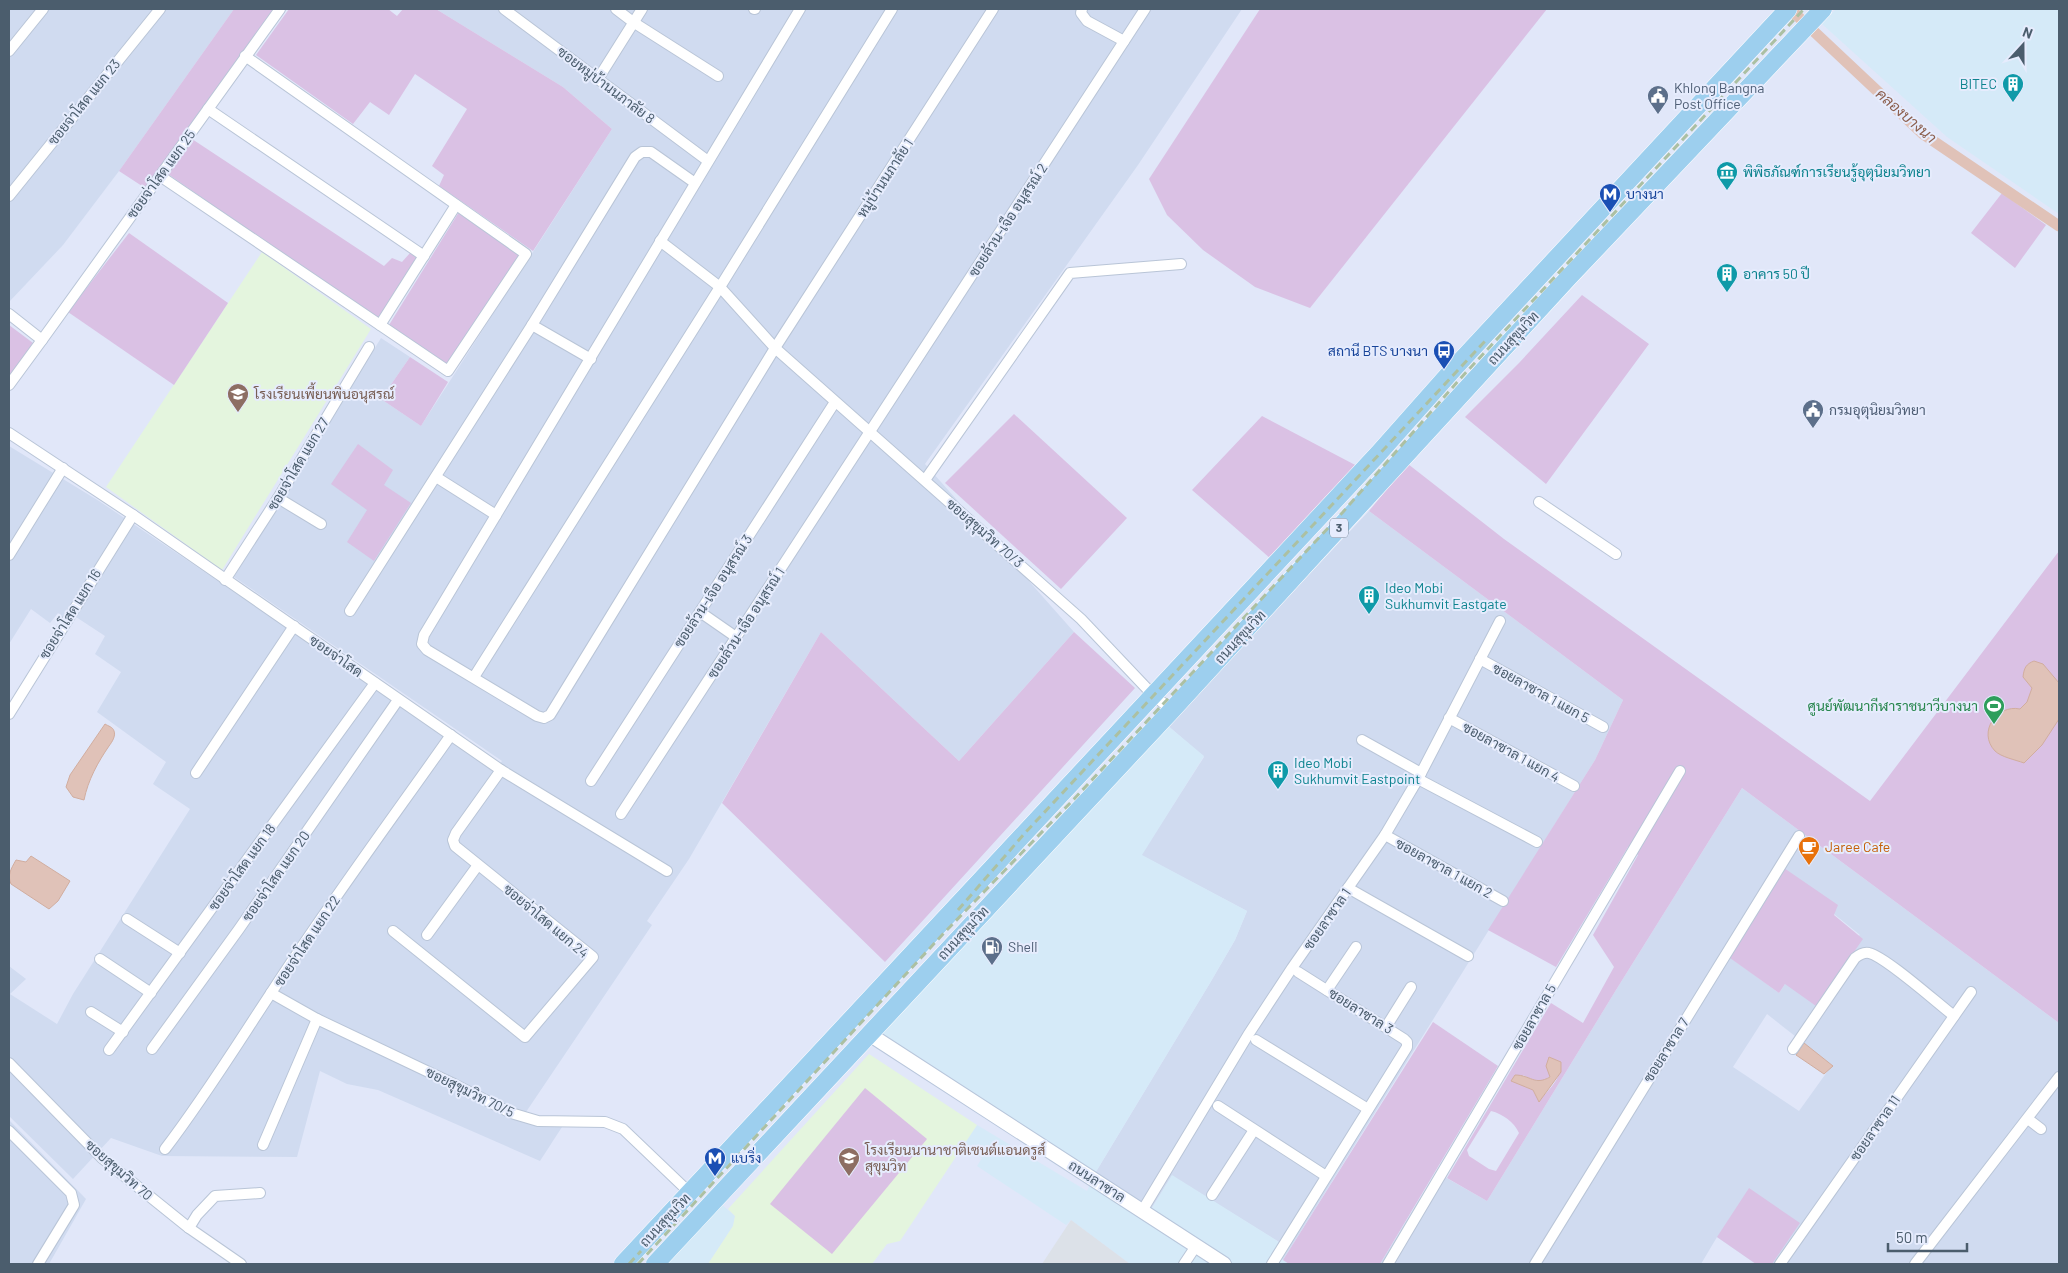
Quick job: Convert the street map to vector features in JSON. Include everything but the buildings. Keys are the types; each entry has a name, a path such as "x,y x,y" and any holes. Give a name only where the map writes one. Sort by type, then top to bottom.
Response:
{"highway":[{"name":"ถนนสุขุมวิท","path":"623,1264 1788,9"},
{"name":"ถนนสุขุมวิท","path":"655,1264 1172,710 1568,278 1823,9"},
{"path":"850,1021 869,1034"}],"street":[{"path":"9,51 43,9"},
{"name":"ซอยจ่าโสด แยก 23","path":"9,196 160,9"},
{"name":"ซอยจ่าโสด แยก 25","path":"42,340 280,9"},
{"name":"ซอยหมู่บ้านนภาลัย 8","path":"504,9 708,161"},
{"path":"616,9 633,22 718,76"},
{"path":"598,78 642,9"},
{"path":"800,9 424,635 422,644 427,650 474,678 892,9"},
{"name":"หมู่บ้านนภาลัย 1","path":"474,678 537,716 544,718 550,715 776,348 993,9"},
{"path":"1082,9 1081,13 1087,21 1124,41"},
{"name":"ซอยล้วน-เจือ อนุสรณ์ 2","path":"870,432 1145,9"},
{"path":"160,176 448,371 526,254 246,56"},
{"path":"208,109 424,256"},
{"path":"350,611 532,325 635,157 642,152 652,152 695,183"},
{"path":"380,325 456,205"},
{"name":"ซอยสุขุมวิท 70/3","path":"660,241 720,287 776,348 1081,620 1153,695 1172,710"},
{"path":"925,480 1070,273 1180,264"},
{"path":"9,314 42,340 9,385"},
{"path":"532,325 590,359"},
{"name":"ซอยจ่าโสด แยก 27","path":"225,580 278,498 369,347"},
{"name":"ซอยล้วน-เจือ อนุสรณ์ 3","path":"591,781 836,402"},
{"name":"ซอยล้วน-เจือ อนุสรณ์ 1","path":"622,814 870,432"},
{"name":"ซอยจ่าโสด","path":"9,433 294,626 501,770 668,871"},
{"path":"9,555 63,468"},
{"path":"436,477 496,515"},
{"path":"278,498 321,524"},
{"path":"1539,502 1616,554"},
{"name":"ซอยจ่าโสด แยก 16","path":"9,714 133,516"},
{"path":"700,612 736,637"},
{"name":"ซอยลาซาล 1","path":"1142,1211 1248,1035 1292,968 1385,835 1419,776 1500,620"},
{"path":"196,773 294,626"},
{"name":"ซอยลาซาล 1 แยก 5","path":"1480,659 1603,727"},
{"name":"ซอยจ่าโสด แยก 18","path":"109,1050 374,683"},
{"name":"ซอยจ่าโสด แยก 20","path":"152,1049 239,930 398,700"},
{"name":"ซอยลาซาล 1 แยก 4","path":"1448,718 1574,786"},
{"name":"ซอยจ่าโสด แยก 22","path":"166,1150 225,1066 271,993 451,735"},
{"path":"1362,740 1419,776 1537,842"},
{"name":"ซอยจ่าโสด แยก 24","path":"393,931 525,1037 592,957 455,846 453,840 456,833 501,770"},
{"name":"ซอยลาซาล 5","path":"1388,1264 1680,771"},
{"name":"ซอยลาซาล 1 แยก 2","path":"1385,835 1503,901"},
{"name":"ซอยลาซาล 7","path":"1534,1264 1799,836"},
{"path":"427,935 478,864"},
{"path":"1348,888 1468,956"},
{"path":"127,919 180,954"},
{"path":"1327,990 1356,946"},
{"path":"1794,1049 1855,958 1863,953 1868,953 1883,960 1954,1016"},
{"path":"100,959 151,993"},
{"name":"ซอยลาซาล 3","path":"1272,1264 1407,1047 1407,1042 1404,1039 1298,972"},
{"path":"1386,1027 1411,988"},
{"name":"ซอยลาซาล 11","path":"1780,1264 1971,992"},
{"name":"ซอยสุขุมวิท 70/5","path":"271,993 317,1019 527,1119 605,1122 623,1129 690,1193"},
{"path":"91,1012 123,1032"},
{"path":"263,1144 317,1019"},
{"name":"ถนนลาซาล","path":"869,1034 1224,1264"},
{"path":"1256,1040 1368,1109"},
{"name":"ซอยสุขุมวิท 70","path":"9,1063 102,1158 189,1228 241,1264"},
{"path":"1915,1264 2059,1078"},
{"path":"1218,1106 1326,1176"},
{"path":"2028,1118 2041,1129"},
{"path":"1212,1194 1254,1130"},
{"path":"9,1131 71,1193 74,1204 38,1264"},
{"path":"189,1228 197,1215 215,1196 260,1193"},
{"path":"1184,1264 1196,1246"}],"shaded area":[{"path":"9,9 234,9 119,171 63,245 9,302"},
{"path":"234,9 274,9 145,188 119,171"},
{"path":"289,9 388,9 397,16 403,9 436,9 563,87 612,129 533,251 439,186 444,175 432,166 467,109 415,74 389,115 370,102 353,124 256,55"},
{"path":"436,9 1242,9 1138,165 925,464 1074,632 959,761 821,632 689,859 647,921 652,925 524,1115 562,1127 540,1161 378,1090 347,1084 320,1071 297,1157 162,1156 111,1138 73,1179 9,1116 9,966 26,979 10,994 57,1024 73,994 190,809 153,784 166,762 97,712 121,672 95,654 105,636 76,617 63,618 58,613 50,623 31,609 9,644 9,446 99,501 495,770 502,761 234,577 381,338 410,357 381,399 421,426 612,129 563,87"},
{"path":"1260,9 1547,9 1310,308 1255,287 1203,250 1167,215 1149,179"},
{"name":"BITEC","path":"1836,9 2059,9 2059,214 1947,137 1822,24"},
{"path":"192,139 384,266 392,258 402,262 410,253 418,257 378,320 168,174"},
{"path":"2002,193 2046,225 2015,268 1971,233"},
{"path":"459,212 521,255 446,365 389,325"},
{"path":"129,233 228,303 174,385 68,312"},
{"name":"โรงเรียนเพี้ยนพินอนุสรณ์","path":"262,252 371,329 222,570 106,487"},
{"path":"1582,295 1649,344 1546,484 1465,417 1519,363"},
{"path":"9,325 33,343 9,377"},
{"path":"410,357 448,382 421,426 381,399"},
{"path":"1014,414 1127,518 1061,589 945,483"},
{"path":"1262,416 1359,467 1271,559 1192,490"},
{"path":"358,444 393,470 384,485 411,503 374,561 347,542 367,510 331,484"},
{"name":"ศูนย์พัฒนากีฬาราชนาวีบางนา","path":"1408,464 1504,539 1870,801 2059,551 2059,1023 1742,788 1487,1201 1447,1178 1551,1003 1583,1023 1614,967 1593,935 1638,855 1628,847 1556,967 1488,930 1595,760 1623,700 1369,511","holes":["1560,1066 1556,1081 1539,1101 1533,1090 1524,1086 1523,1075 1540,1081 1548,1078","1491,1111 1508,1119 1519,1133 1496,1171 1489,1169 1469,1156 1467,1150"]},
{"path":"1369,511 1623,700 1595,760 1283,1260 1273,1253 1279,1242 1172,1176 1150,1211 1094,1175 1235,940 1247,911 1141,855 1204,757 1167,725"},
{"path":"821,632 959,761 1074,632 1135,688 885,962 722,803"},
{"path":"2034,661 2043,664 2059,683 2059,719 2042,745 2024,763 2005,757 1995,751 1990,744 1988,736 1992,721 1997,715 2004,711 2020,709 2027,702 2032,688 2023,677 2023,674 2027,665"},
{"path":"105,724 112,728 114,733 113,739 94,772 84,800 73,797 66,787 70,775"},
{"path":"1167,725 1204,756 1142,855 1247,911 1235,940 1094,1175 880,1035"},
{"path":"1742,788 2059,1023 2059,1264 1756,1264 1717,1237 1701,1264 1380,1264 1436,1172 1487,1201","holes":["1834,914 1860,935 1785,984 1779,993 1731,958","1767,1014 1832,1065 1799,1111 1733,1067"]},
{"path":"31,856 70,881 58,901 49,909 11,884 10,872 16,860 26,862"},
{"path":"1784,868 1838,905 1834,915 1863,939 1816,1006 1785,984 1779,993 1730,958"},
{"path":"1433,1022 1498,1066 1380,1264 1289,1264 1283,1260"},
{"path":"1804,1043 1833,1066 1824,1074 1796,1055"},
{"name":"โรงเรียนนานาชาติเซนต์แอนดรูส์ สุขุมวิท","path":"869,1054 977,1125 900,1241 887,1244 872,1264 708,1264 733,1226 735,1216 728,1209"},
{"path":"1549,1057 1561,1062 1561,1072 1539,1102 1533,1090 1511,1081 1515,1075 1536,1080 1550,1077 1546,1066"},
{"path":"865,1088 927,1139 832,1254 770,1204"},
{"path":"9,1120 86,1199 49,1264 9,1264"},
{"path":"977,1125 1087,1191 1094,1175 1150,1211 1172,1175 1279,1242 1273,1253 1289,1264 1130,1264 1071,1220 1066,1225 977,1166 982,1158 963,1146"},
{"path":"1749,1188 1800,1223 1772,1264 1756,1264 1717,1237"},
{"path":"722,1205 735,1216 733,1226 708,1264 667,1264"},
{"path":"1071,1220 1130,1264 1042,1264"}],"waterway":[{"name":"คลองบางนา","path":"1790,9 1923,134 2059,226"}],"railway":[{"path":"638,1264 943,934 1074,799 1343,512 1459,380 1804,9"},
{"path":"958,910 1025,833 1488,338"},
{"path":"629,1264 641,1251"}],"place":[{"name":"BITEC","path":"2013,103"},
{"name":"Khlong Bangna Post Office","path":"1658,115"},
{"name":"พิพิธภัณฑ์การเรียนรู้อุตุนิยมวิทยา","path":"1727,191"},
{"name":"บางนา","path":"1610,213"},
{"name":"อาคาร 50 ปี","path":"1727,293"},
{"name":"สถานี BTS บางนา","path":"1444,370"},
{"name":"โรงเรียนเพี้ยนพินอนุสรณ์","path":"238,413"},
{"name":"กรมอุตุนิยมวิทยา","path":"1813,429"},
{"name":"Ideo Mobi Sukhumvit Eastgate","path":"1369,615"},
{"name":"ศูนย์พัฒนากีฬาราชนาวีบางนา","path":"1994,725"},
{"name":"Ideo Mobi Sukhumvit Eastpoint","path":"1278,790"},
{"name":"Jaree Cafe","path":"1809,866"},
{"name":"Shell","path":"992,966"},
{"name":"แบริ่ง","path":"715,1177"},
{"name":"โรงเรียนนานาชาติเซนต์แอนดรูส์ สุขุมวิท","path":"849,1177"}]}
